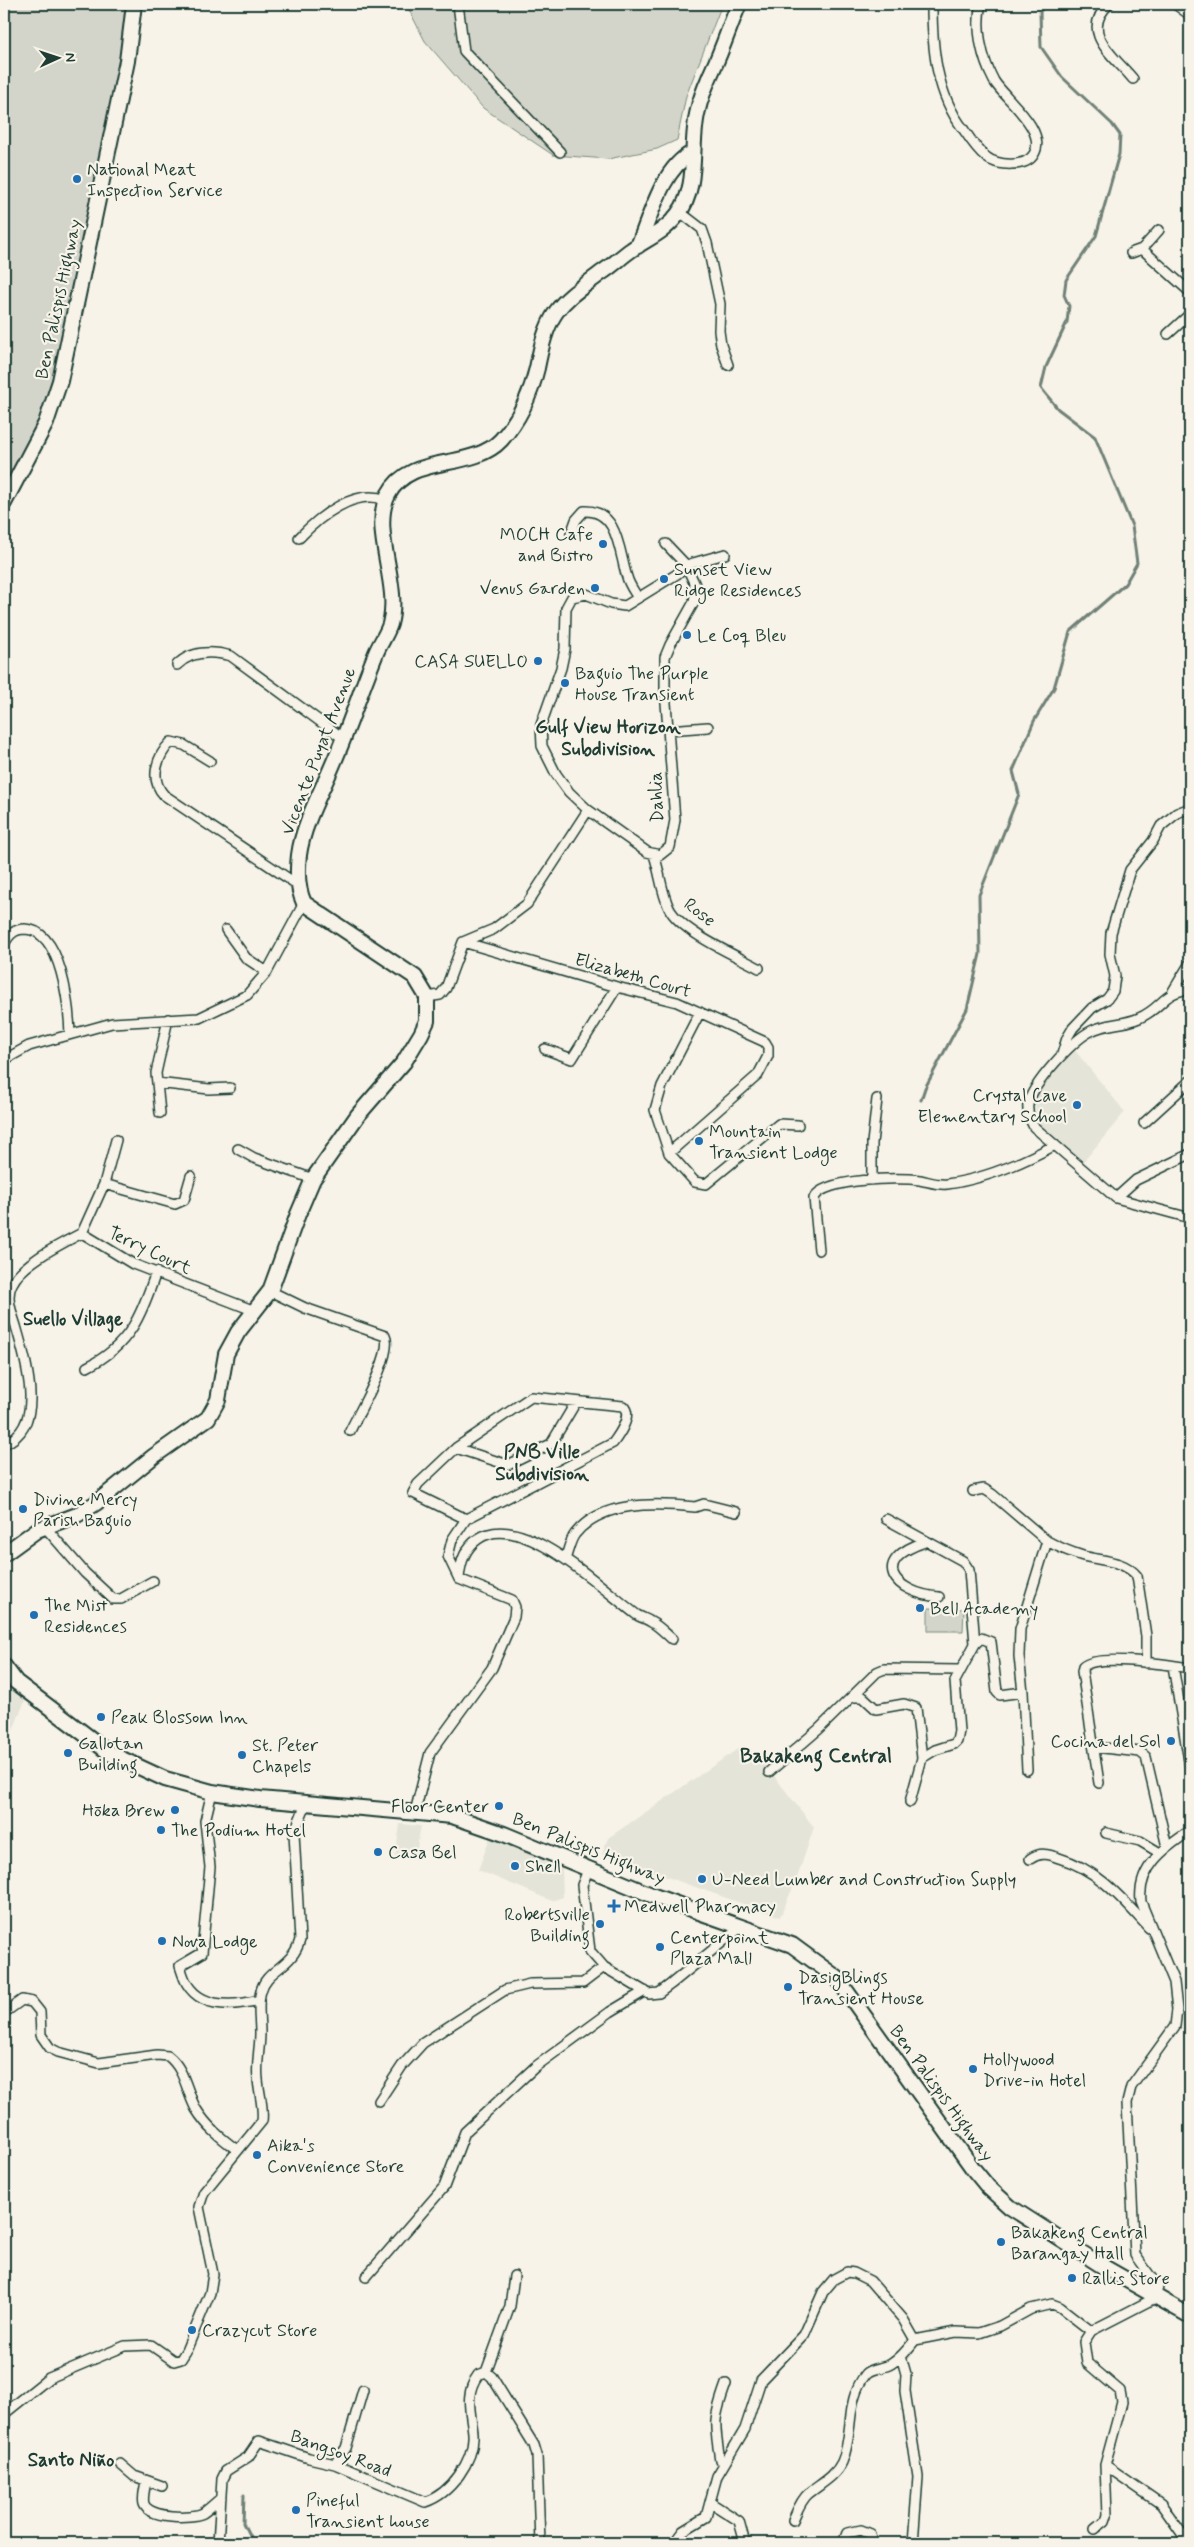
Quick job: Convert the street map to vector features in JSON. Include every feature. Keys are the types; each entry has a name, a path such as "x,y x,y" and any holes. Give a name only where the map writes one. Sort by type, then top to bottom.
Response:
{"main road":[{"name":"Ben Palispis Highway","path":"4,503 46,423 60,381 127,61 134,4"},
{"path":"386,500 396,484 408,474 422,468 470,458 494,447 502,440 512,427 525,401 532,384 549,323 558,309 580,288 638,246 666,229 680,212 690,183 694,163 692,153 697,113 703,90 739,4"},
{"path":"638,246 660,189 683,157 692,153"},
{"name":"Vicente Puyat Avenue","path":"304,903 298,886 299,854 303,835 344,739 391,617 392,593 383,529 386,500"},
{"path":"4,1554 27,1536 77,1515 96,1503 154,1456 208,1418 218,1400 226,1354 238,1332 270,1292 298,1214 313,1179 358,1115 404,1062 427,1021 427,997 422,986 403,968 304,903"},
{"name":"Ben Palispis Highway","path":"4,1666 16,1682 111,1754 165,1779 212,1792 306,1804 452,1816 654,1896 742,1926 792,1946 837,1978 974,2170 997,2196 1156,2298 1190,2316"}],"street":[{"path":"458,4 464,52 560,152"},
{"path":"932,4 932,43 941,85 958,122 986,157 1002,163 1021,163 1029,159 1036,151 1036,134 994,81 985,61 980,33 981,4"},
{"path":"1110,4 1101,12 1096,22 1098,38 1133,79"},
{"path":"1175,4 1190,15"},
{"path":"680,212 702,229 707,243 720,304 719,331 721,345 728,365"},
{"path":"1131,253 1142,249 1159,230"},
{"path":"1142,249 1190,292"},
{"path":"1168,334 1190,314"},
{"path":"299,538 320,519 361,497 376,496 386,500"},
{"path":"571,534 576,520 584,510 595,511 606,518 616,535 627,578 638,598 677,574 686,565 725,554"},
{"name":"Dahlia","path":"638,598 625,606 618,606 586,594 575,595 569,602 566,608 564,655 541,725 540,734 547,758 569,792 588,810 642,849 654,855 666,851 674,834 675,820 664,682 665,657 696,595 695,583 686,565 666,544"},
{"path":"177,665 183,659 209,651 231,656 344,739"},
{"path":"668,730 708,727"},
{"path":"210,761 184,745 171,742 162,751 157,766 156,781 159,789 164,795 298,886"},
{"path":"1062,1055 1066,1038 1073,1028 1092,1008 1107,999 1113,990 1114,976 1110,954 1111,933 1130,870 1153,841 1161,826 1177,813 1190,808"},
{"path":"427,997 440,995 446,988 463,942 494,929 527,904 588,810"},
{"name":"Rose","path":"654,855 668,906 673,915 690,929 759,968"},
{"path":"4,1060 29,1046 70,1034 129,1022 199,1018 247,995 267,972 304,903"},
{"path":"4,944 11,934 22,929 34,932 50,947 58,961 62,976 69,1012 70,1034"},
{"path":"226,930 246,958 267,972"},
{"name":"Elizabeth Court","path":"463,942 617,987 677,1002 700,1012 662,1086 655,1105 669,1153"},
{"path":"1190,963 1173,991 1152,1012 1138,1019 1088,1032 1062,1055 1044,1076 1028,1106 1028,1114 1034,1127 1116,1198 1190,1218"},
{"path":"545,1050 572,1059 617,987"},
{"path":"1173,991 1190,989"},
{"path":"700,1012 765,1042 768,1047 768,1056 758,1075 669,1153 695,1182 706,1184 779,1124 798,1125"},
{"path":"160,1113 157,1083 158,1064 168,1019"},
{"path":"1144,1123 1190,1080"},
{"path":"157,1083 209,1089 230,1088"},
{"path":"872,1180 872,1143 877,1099"},
{"path":"82,1233 104,1184 116,1140"},
{"path":"819,1250 814,1206 816,1194 823,1189 872,1180 904,1179 948,1184 1004,1168 1055,1145"},
{"path":"238,1149 254,1158 313,1179"},
{"path":"1116,1198 1136,1180 1190,1154"},
{"path":"104,1184 175,1204 184,1200 191,1176"},
{"name":"Terry Court","path":"4,1444 22,1431 30,1406 26,1366 9,1298 11,1285 23,1270 67,1239 82,1233 133,1264 255,1311"},
{"path":"87,1367 113,1352 122,1344 139,1316 156,1272"},
{"path":"270,1292 305,1308 385,1336 387,1347 370,1392 350,1431"},
{"path":"415,1812 430,1753 492,1668 514,1617 515,1607 512,1600 459,1579 448,1556 452,1540 466,1519 613,1443 620,1434 627,1413 626,1409 623,1406 531,1397 456,1448 418,1484 413,1493 466,1519"},
{"path":"456,1448 499,1464 508,1465 551,1444 576,1402"},
{"path":"973,1491 987,1490 1047,1540 1061,1549 1124,1564 1137,1576 1146,1636 1146,1663"},
{"path":"565,1559 575,1534 592,1520 618,1507 696,1507 704,1504 736,1512"},
{"path":"886,1519 925,1542 963,1561 967,1566 970,1576 975,1644"},
{"path":"45,1527 85,1573 113,1599 121,1599 153,1581"},
{"path":"459,1579 464,1555 472,1543 482,1536 501,1530 531,1540 565,1559 590,1575 639,1616 652,1622 672,1639"},
{"path":"1027,1770 1019,1656 1020,1629 1047,1540"},
{"path":"925,1542 897,1557 893,1564 894,1578 897,1583 915,1593 939,1597"},
{"path":"922,1758 957,1741 959,1731 955,1681 959,1670 975,1644 981,1638 991,1642 997,1692 1000,1695 1008,1695 1023,1692"},
{"path":"1099,1784 1083,1667 1093,1662 1146,1663 1190,1668"},
{"path":"1173,1666 1190,1767"},
{"path":"769,1772 819,1729 872,1675 884,1669 959,1670"},
{"path":"852,1697 860,1696 876,1709 904,1704 916,1708 922,1758 910,1802"},
{"path":"1094,1747 1140,1752 1146,1757 1163,1850"},
{"path":"212,1792 205,1821 209,1874 202,1953 180,1966 187,1984 196,1994 222,2006 232,2006 259,2000"},
{"path":"4,2414 49,2378 125,2346 151,2345 174,2360 181,2359 210,2293 213,2274 199,2207 204,2192 237,2150 252,2136 262,2121 263,2112 256,2060 260,2035 259,2000 261,1988 266,1980 294,1955 300,1940 294,1833 306,1804"},
{"path":"1095,2529 1105,2521 1108,2508 1105,2465 1122,2402 1120,2391 1088,2363 1084,2342 1091,2331 1156,2298 1158,2287 1135,2255 1126,2103 1131,2087 1174,2026 1176,2020 1174,1982 1141,1902 1140,1892 1148,1867 1163,1850 1190,1831"},
{"path":"1106,1833 1140,1841 1163,1850"},
{"path":"1030,1860 1035,1856 1047,1854 1087,1870 1117,1892 1153,1932"},
{"path":"588,1870 582,1884 590,1951 604,1966 645,1991 659,1993 701,1962 742,1926"},
{"path":"379,2101 402,2066 423,2043 506,1990 539,1983 583,1983 604,1966"},
{"path":"366,2276 444,2187 465,2132 535,2067 610,2012 645,1991"},
{"path":"4,2013 22,2000 32,2002 40,2012 41,2034 50,2048 89,2062 99,2064 157,2054 168,2056 183,2073 190,2096 209,2127 237,2150"},
{"path":"674,2543 683,2531 706,2517 717,2476 745,2429 761,2380 804,2336 823,2292 834,2279 847,2272 854,2273 870,2281 904,2319 915,2340"},
{"path":"514,2276 510,2306 486,2372 492,2377 534,2445 537,2455 540,2543"},
{"path":"794,2520 807,2494 829,2478 841,2465 848,2441 854,2400 866,2374 889,2365 901,2356 915,2340 956,2332 979,2333 1000,2326 1031,2309 1052,2304 1060,2307 1091,2331"},
{"path":"901,2356 906,2374 905,2391 918,2477 913,2543"},
{"name":"Bangsoy Road","path":"218,2543 222,2479 226,2471 248,2457 259,2441 309,2458 335,2464 425,2502 436,2499 445,2492 458,2475 471,2449 473,2434 468,2411 470,2392 478,2374 486,2372"},
{"path":"724,2463 720,2460 714,2430 715,2414 726,2384"},
{"path":"335,2464 346,2448 363,2390"},
{"path":"120,2464 134,2476 162,2486"},
{"path":"1105,2465 1161,2504 1183,2535 1190,2538"},
{"path":"146,2481 143,2503 154,2514 182,2516 202,2514 221,2498"},
{"path":"711,2503 739,2521 745,2543"},
{"path":"843,2543 848,2533 861,2530 871,2534 873,2543"}],"shaded area":[{"path":"4,4 124,4 126,23 125,60 69,323 40,417 4,491"},
{"path":"406,4 722,4 686,96 677,140 657,149 608,159 553,155 483,108 425,41"},
{"name":"Crystal Cave Elementary School","path":"1073,1048 1125,1112 1078,1168 1036,1127 1035,1098 1041,1086"},
{"path":"928,1608 964,1609 963,1631 928,1631"},
{"path":"4,1684 25,1701 11,1735 4,1733"},
{"path":"742,1746 754,1752 763,1762 814,1827 797,1878 780,1917 602,1854 608,1838"},
{"path":"400,1824 421,1826 415,1858 395,1858"},
{"path":"490,1838 562,1866 563,1897 552,1901 478,1870"}],"waterway":[{"path":"921,1100 925,1088 967,1009 980,954 979,895 1019,794 1013,771 1034,721 1054,688 1070,632 1125,584 1137,563 1132,526 1095,437 1058,409 1041,388 1046,367 1067,322 1069,306 1064,295 1066,280 1096,236 1119,154 1120,135 1112,124 1062,77 1041,47 1040,12 1045,4"},
{"path":"244,2495 243,2523 253,2543"}],"place":[{"name":"National Meat Inspection Service","path":"77,179"},
{"name":"MOCH Cafe and Bistro","path":"603,544"},
{"name":"Sunset View Ridge Residences","path":"664,579"},
{"name":"Venus Garden","path":"595,588"},
{"name":"Le Coq Bleu","path":"687,635"},
{"name":"CASA SUELLO","path":"538,661"},
{"name":"Baguio The Purple House Transient","path":"565,683"},
{"name":"Crystal Cave Elementary School","path":"1077,1105"},
{"name":"Mountain Transient Lodge","path":"699,1141"},
{"name":"Divine Mercy Parish Baguio","path":"23,1509"},
{"name":"Bell Academy","path":"920,1608"},
{"name":"The Mist Residences","path":"34,1615"},
{"name":"Peak Blossom Inn","path":"101,1717"},
{"name":"Cocina del Sol","path":"1171,1741"},
{"name":"Gallotan Building","path":"68,1753"},
{"name":"St. Peter Chapels","path":"242,1755"},
{"name":"Floor Center","path":"499,1806"},
{"name":"Hōka Brew","path":"175,1810"},
{"name":"The Podium Hotel","path":"161,1830"},
{"name":"Casa Bel","path":"378,1852"},
{"name":"Shell","path":"515,1866"},
{"name":"U-Need Lumber and Construction Supply","path":"702,1879"},
{"name":"Medwell Pharmacy","path":"614,1906"},
{"name":"Robertsville Building","path":"600,1924"},
{"name":"Nova Lodge","path":"162,1941"},
{"name":"Centerpoint Plaza Mall","path":"660,1947"},
{"name":"DasigBlings Transient House","path":"788,1987"},
{"name":"Hollywood Drive-in Hotel","path":"973,2069"},
{"name":"Aika's Convenience Store","path":"257,2155"},
{"name":"Bakakeng Central Barangay Hall","path":"1001,2242"},
{"name":"Rallis Store","path":"1072,2278"},
{"name":"Crazycut Store","path":"192,2330"},
{"name":"Pineful Transient house","path":"296,2510"}],"district":[{"name":"Gulf View Horizon Subdivision","path":"608,737"},
{"name":"Suello Village","path":"73,1318"},
{"name":"PNB Ville Subdivision","path":"542,1462"},
{"name":"Bakakeng Central","path":"816,1755"},
{"name":"Santo Niño","path":"71,2459"}]}
